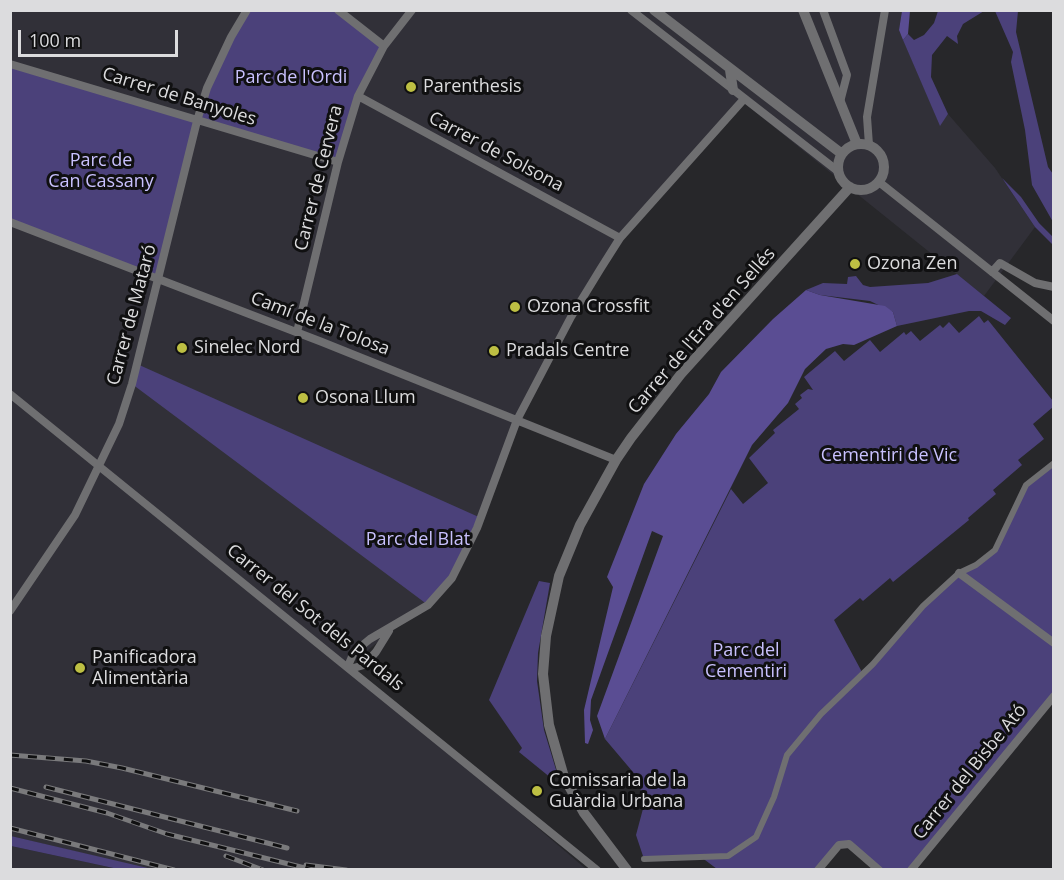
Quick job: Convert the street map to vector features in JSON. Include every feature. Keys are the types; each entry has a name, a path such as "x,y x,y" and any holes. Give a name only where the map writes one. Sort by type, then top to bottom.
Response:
{"street":[{"name":"Carrer de Mataró","path":"10,611 75,515 119,424 132,384 197,121 212,78 231,37 247,10"},
{"path":"338,10 384,46"},
{"name":"Carrer de Cervera","path":"297,333 338,162 358,96 384,46 412,10"},
{"path":"631,10 839,172 850,187 866,190 879,182 883,175 884,163 879,152 869,145 857,144 842,154 839,172"},
{"path":"654,10 842,154"},
{"path":"803,10 857,144"},
{"path":"823,10 847,75 840,102"},
{"path":"869,145 867,117 885,10"},
{"name":"Carrer de Banyoles","path":"10,64 338,162"},
{"path":"730,70 734,90"},
{"name":"Carrer de Solsona","path":"358,96 620,238"},
{"path":"389,630 376,652 363,665 349,668 354,652 370,639 389,630 428,605 452,578 477,528 517,420 571,317 620,238 744,99"},
{"path":"879,182 1053,321"},
{"name":"Carrer de l'Era d'en Sellés","path":"627,870 584,813 564,777 549,725 543,674 546,636 559,576 580,525 616,460 681,374 850,187"},
{"name":"Camí de la Tolosa","path":"10,222 616,460"},
{"path":"992,272 1000,263 1035,283 1053,287"},
{"name":"Carrer del Sot dels Pardals","path":"10,394 597,870"},
{"path":"644,858 728,856 756,837 774,797 787,755 822,714 879,657 923,606 959,573 976,565 995,550 1026,485 1053,463"},
{"path":"959,573 1053,643"},
{"name":"Carrer del Bisbe Ató","path":"911,870 1053,696"},
{"path":"818,870 839,845 849,844 879,870"}],"shaded area":[{"path":"11,11 902,11 899,30 940,125 948,114 995,168 1035,227 984,296 744,103 619,237 517,420 468,545 427,603 348,666 586,869 152,870 11,836"},
{"path":"902,11 910,11 908,34 903,40 899,30"},
{"path":"806,290 820,295 885,306 893,312 897,326 854,345 843,344 826,349 805,369 788,403 752,445 605,739 597,716 663,536 652,531 591,700 590,720 593,730 588,744 585,743 584,710 613,587 607,577 644,484 676,434 709,394 721,372 773,319"},
{"path":"11,846 118,869 11,869"}],"green space":[{"name":"Parc de l'Ordi","path":"247,11 338,11 384,46 358,96 338,162 197,121 207,88"},
{"path":"938,11 984,11 963,24 957,36 958,44 947,36 932,55 931,77 948,114 940,126 903,40 908,34 914,40 924,35 934,23"},
{"path":"995,11 1018,11 1016,32 1048,167 1053,174 1053,222 1032,185 1025,130 1011,62 1013,52"},
{"name":"Parc de Can Cassany","path":"10,64 197,121 157,278 11,222"},
{"path":"1002,178 1021,197 1039,223 1053,237 1053,245 1035,227"},
{"path":"957,274 1011,318 1005,325 981,311 969,311 897,326 893,312 870,301 820,295 806,290 823,283 847,284 848,277 856,276 863,285 870,287 928,283"},
{"path":"979,316 984,323 988,320 1053,401 1053,407 1033,424 1044,439 1018,460 1022,465 993,490 996,494 968,518 969,520 893,582 890,578 863,601 860,598 834,620 863,674 923,606 959,573 995,550 1026,485 1053,463 1053,696 911,869 879,869 849,844 839,845 818,869 717,869 701,857 644,859 636,835 644,805 638,778 605,739 731,489 743,504 768,483 749,458 775,433 773,430 799,409 795,404 802,398 800,395 808,389 813,390 804,377 835,351 844,361 870,340 880,352 904,332 906,335 911,331 920,341 940,325 943,328 949,322 959,333"},
{"name":"Parc del Blat","path":"137,364 481,518 453,573 428,605 132,384"},
{"path":"539,581 550,583 538,653 537,681 544,730 557,773 551,778 519,752 522,748 489,700"},
{"path":"11,836 152,869 118,869 11,846"}],"railway":[{"path":"10,755 86,761 122,768 297,811"},
{"path":"46,787 287,848"},
{"path":"10,788 107,813 167,834 313,870"},
{"path":"10,828 174,870"},
{"path":"226,856 263,870"},
{"path":"306,865 346,870"}],"place":[{"name":"Parenthesis","path":"411,87"},
{"name":"Ozona Zen","path":"855,264"},
{"name":"Ozona Crossfit","path":"515,307"},
{"name":"Sinelec Nord","path":"182,348"},
{"name":"Pradals Centre","path":"494,351"},
{"name":"Osona Llum","path":"303,398"},
{"name":"Panificadora Alimentària","path":"80,668"},
{"name":"Comissaria de la Guàrdia Urbana","path":"537,791"}],"park label":[{"name":"Cementiri de Vic","path":"889,456"},
{"name":"Parc del Cementiri","path":"746,661"}]}
